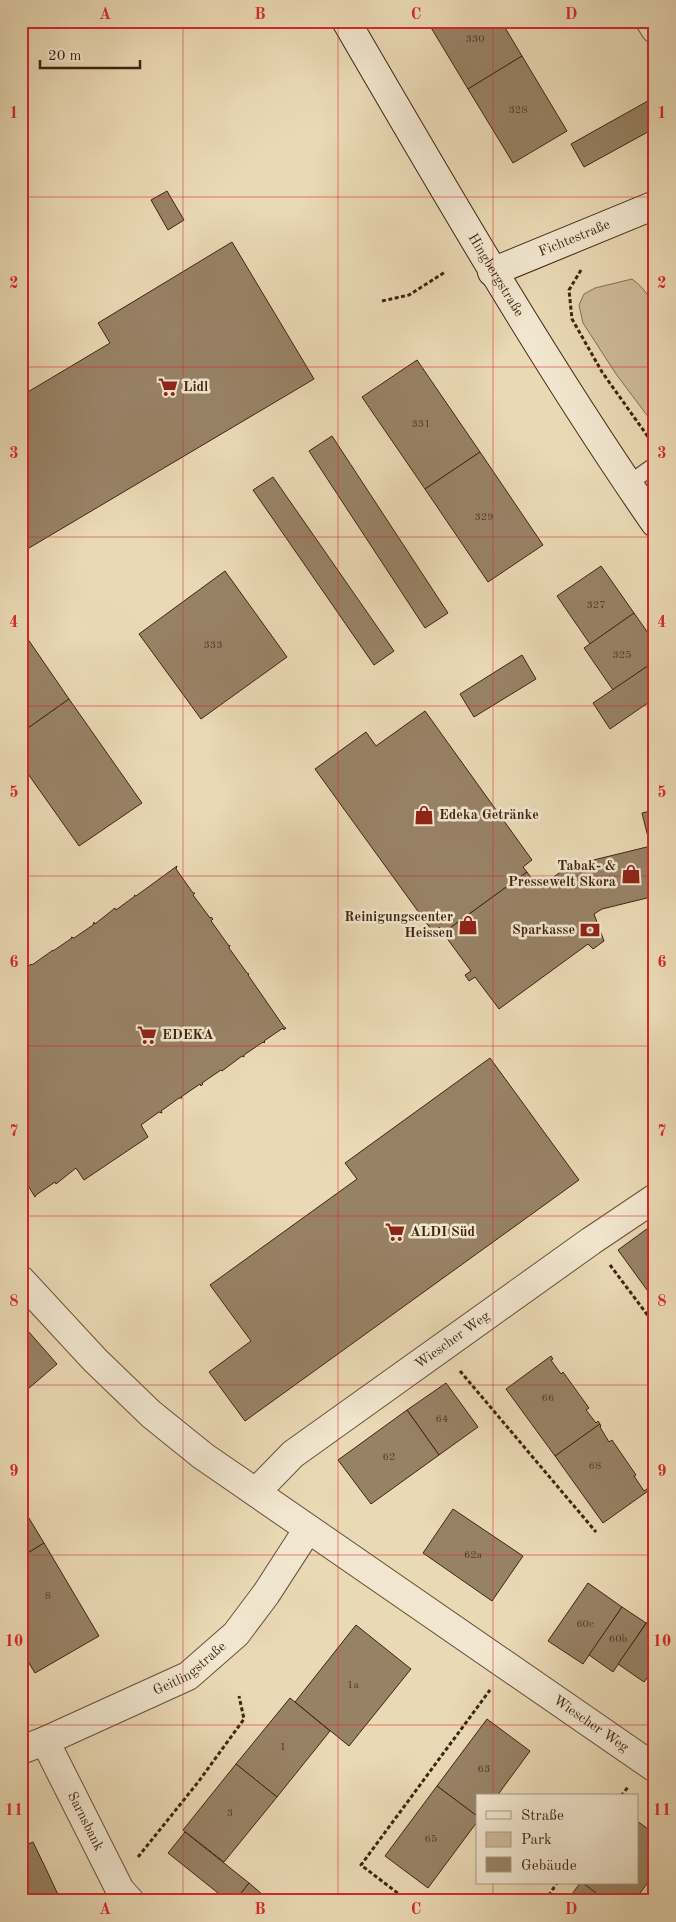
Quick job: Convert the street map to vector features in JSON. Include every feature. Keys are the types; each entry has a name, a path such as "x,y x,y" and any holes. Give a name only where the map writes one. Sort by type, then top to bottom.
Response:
{"street":[{"name":"Hingbergstraße","path":"346,21 492,272 655,523"},
{"path":"650,21 655,29"},
{"name":"Fichtestraße","path":"492,272 655,205"},
{"name":"Wiescher Weg","path":"256,1492 293,1454 591,1240 655,1198"},
{"name":"Wiescher Weg","path":"21,1280 96,1360 151,1414 203,1456 655,1768"},
{"name":"Geitlingstraße","path":"33,1745 188,1676 236,1634 266,1594 308,1529"},
{"name":"Sarnsbank","path":"33,1745 125,1896"}],"lane":[{"path":"628,484 655,465"}],"path":[{"path":"581,270 569,290 572,320 602,372 655,445"},
{"path":"382,300 409,295 444,272"},
{"path":"591,1240 655,1326"},
{"path":"441,1348 596,1532"},
{"path":"408,1901 361,1865 508,1666"},
{"path":"125,1896 136,1859 199,1781 244,1719 239,1696"},
{"path":"544,1901 556,1884"}],"green space":[{"path":"632,279 647,294 654,311 655,351 650,355 655,364 655,426 616,374 583,323 579,305 584,294 595,288"}],"building":[{"path":"21,21 38,21 21,31"},
{"path":"427,21 501,21 522,56 468,89"},
{"path":"522,56 567,131 513,163 468,89"},
{"path":"655,97 655,128 584,167 571,144"},
{"path":"167,191 184,220 168,230 151,200"},
{"name":"Lidl","path":"232,242 314,379 29,548 21,536 21,506 29,502 21,490 21,396 110,343 98,323"},
{"path":"417,360 480,452 425,489 362,397"},
{"path":"332,436 448,613 425,628 309,451"},
{"path":"480,452 543,545 488,582 425,489"},
{"path":"273,477 394,651 374,665 253,490"},
{"path":"601,566 634,613 590,644 557,596"},
{"path":"225,571 287,657 201,719 139,634"},
{"path":"634,613 655,643 655,661 613,690 584,648"},
{"path":"25,635 69,699 21,733 21,637"},
{"path":"522,655 536,679 474,717 460,694"},
{"path":"655,661 655,698 610,729 593,703"},
{"path":"69,699 142,803 79,846 21,764 21,733"},
{"name":"Edeka Getränke","path":"425,711 532,860 523,867 527,872 443,933 439,927 433,932 315,769 366,732 376,746"},
{"path":"655,810 655,835 648,837 642,813"},
{"path":"655,845 655,896 602,909 594,914 604,941 593,949 588,944 499,1009 475,977 469,981 465,975 471,971 443,933 527,872 538,888 569,866"},
{"name":"EDEKA","path":"177,866 176,869 193,893 195,893 193,895 210,918 213,919 211,921 230,945 229,948 286,1028 284,1030 283,1028 264,1041 264,1043 244,1055 244,1057 242,1056 221,1070 202,1083 201,1086 200,1084 182,1098 179,1098 161,1111 162,1113 159,1112 141,1125 148,1137 84,1180 76,1168 56,1184 55,1182 35,1197 21,1174 21,973 71,937 74,938 115,908 116,910 134,895 136,896"},
{"name":"ALDI Süd","path":"490,1058 579,1180 245,1421 209,1372 251,1341 210,1285 357,1179 345,1163"},
{"path":"655,1223 655,1301 618,1250"},
{"path":"21,1323 57,1364 21,1395"},
{"path":"551,1356 553,1359 551,1360 561,1374 563,1372 589,1408 586,1410 596,1423 598,1421 600,1424 555,1456 506,1389"},
{"path":"446,1383 478,1427 439,1455 407,1410"},
{"path":"407,1410 439,1455 371,1504 338,1460"},
{"path":"600,1424 609,1442 612,1440 636,1475 634,1476 644,1491 647,1489 648,1491 603,1523 555,1456"},
{"path":"21,1505 44,1543 21,1557"},
{"path":"453,1509 523,1556 492,1601 423,1553"},
{"path":"44,1543 99,1636 35,1673 21,1650 21,1557"},
{"path":"588,1583 622,1607 583,1664 548,1641"},
{"path":"622,1607 646,1623 613,1672 589,1655"},
{"path":"652,1615 655,1617 655,1667 644,1682 618,1664"},
{"path":"356,1625 411,1669 349,1746 295,1702"},
{"path":"290,1698 330,1731 277,1797 236,1764"},
{"path":"487,1719 530,1751 498,1794 476,1794 476,1815 437,1786"},
{"path":"236,1764 277,1797 224,1862 183,1830"},
{"path":"437,1786 476,1815 476,1823 428,1888 385,1856"},
{"path":"638,1822 655,1834 655,1873 634,1901 606,1901 584,1884 638,1884"},
{"path":"185,1832 249,1883 235,1901 228,1901 168,1853"},
{"path":"33,1842 61,1901 32,1901 26,1890 21,1879 21,1847"},
{"path":"249,1883 270,1901 235,1901"},
{"path":"579,1884 584,1884 606,1901 567,1901"},
{"path":"26,1890 32,1901 21,1901 21,1893"}],"place":[{"name":"Lidl","path":"168,387"},
{"name":"Edeka Getränke","path":"424,815"},
{"name":"Tabak- & Pressewelt Skora","path":"631,874"},
{"name":"Reinigungscenter Heissen","path":"468,925"},
{"name":"Sparkasse","path":"590,930"},
{"name":"EDEKA","path":"147,1035"},
{"name":"ALDI Süd","path":"395,1232"}]}
